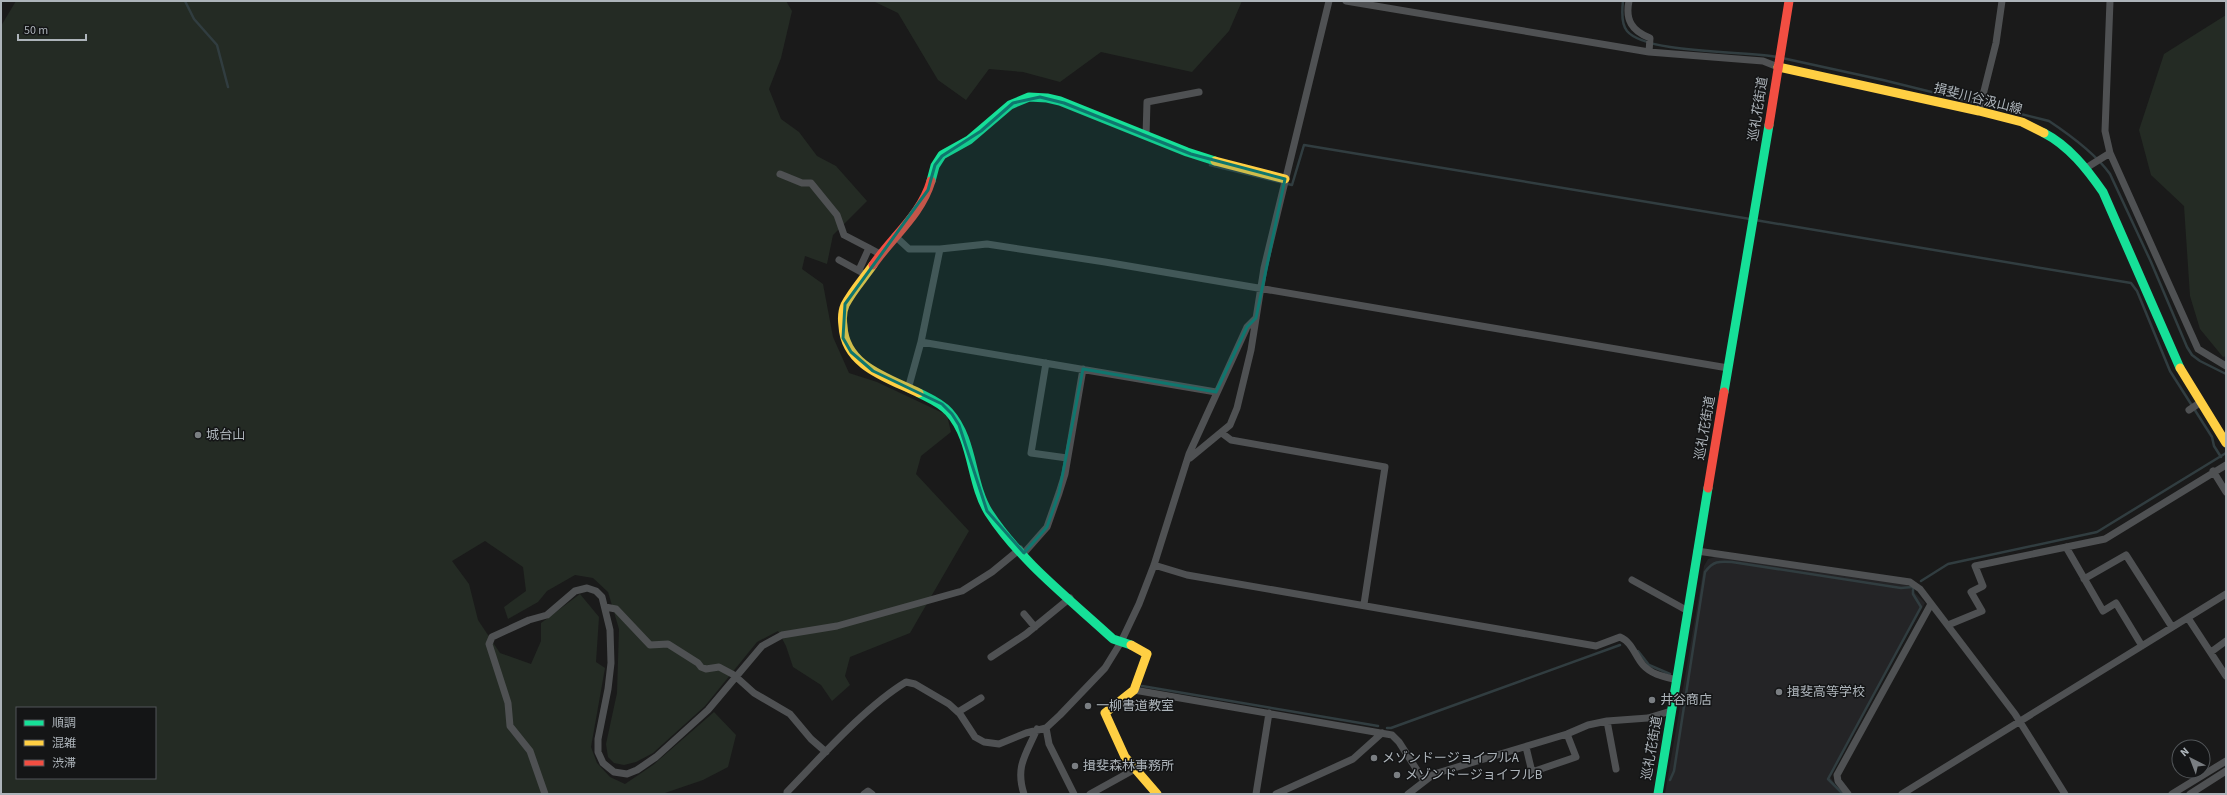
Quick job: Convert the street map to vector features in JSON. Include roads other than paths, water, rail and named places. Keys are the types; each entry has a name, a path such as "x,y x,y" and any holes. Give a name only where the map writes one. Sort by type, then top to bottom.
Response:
{"street":[{"path":"1190,458 1230,425 1237,408 1251,350 1260,288 1285,178 1329,1"},
{"path":"1346,1 1649,52 1763,61 1778,67 1789,1"},
{"path":"1629,1 1627,11 1630,25 1640,34 1650,38 1649,52"},
{"path":"1979,111 1996,44 2002,1"},
{"path":"2110,1 2105,131 2110,153 2198,349 2209,358 2226,366"},
{"name":"揖斐川谷汲山線","path":"1778,67 1979,111 2022,122 2056,139 2086,168 2103,192 2179,366 2226,443"},
{"name":"巡礼花街道","path":"1658,794 1697,551 1753,226 1778,67"},
{"path":"1146,136 1147,102 1199,92"},
{"path":"862,273 895,236 928,190 935,165 942,156 981,131 1013,103 1040,97 1064,103 1191,154 1285,178"},
{"path":"2086,168 2110,153"},
{"path":"780,174 802,183 811,183 837,215 844,235 880,254"},
{"path":"895,236 909,249 940,249 987,244 1105,262 1728,368"},
{"path":"869,248 862,273 845,304 842,318 843,338 851,352 874,371 908,389 942,404 952,414 959,425 978,490 987,511 1022,551 1114,639 1128,643 1147,654 1134,690 1105,713 1106,719 1125,757 1157,794"},
{"path":"908,389 921,342 940,249"},
{"path":"839,260 862,273"},
{"path":"787,794 786,792 826,752 892,691 906,682 915,684 949,704 958,712 974,737 984,742 999,744 1036,730 1046,728 1105,668 1121,642 1140,604 1184,470 1190,458 1190,454 1216,392 1246,327 1256,318"},
{"path":"921,342 1216,392"},
{"path":"1046,363 1032,453 1067,458"},
{"path":"545,794 530,751 510,726 507,696 489,644 492,637 529,620 547,615 575,591 587,588 596,591 602,597 610,630 611,663 608,689 598,739 598,752 603,763 614,772 627,774 637,770 656,756 708,710 762,646 782,635 837,626 962,591 1022,551 1047,527 1059,493 1067,458 1083,369"},
{"path":"2189,410 2201,402"},
{"path":"1223,434 1231,440 1385,467 1364,604"},
{"path":"1948,626 1982,611 1971,592 1983,586 1975,566 2105,539 2213,471 2226,465"},
{"path":"2213,471 2226,492"},
{"path":"2066,547 2103,611 2116,603 2142,646"},
{"path":"1697,551 1910,582 1920,589 2019,722 2065,794"},
{"path":"2084,579 2126,555 2172,627"},
{"path":"1154,565 1187,575 1364,604 1596,646 1620,637 1626,640 1643,666 1656,675 1677,680"},
{"path":"1632,580 1688,611"},
{"path":"1902,794 2226,594"},
{"path":"991,657 1035,627 1070,598"},
{"path":"1848,794 1838,780 1837,775 1931,604"},
{"path":"605,607 616,609 650,645 668,644 698,663 701,667 706,669 719,667 736,678 764,700 790,714 811,739 826,752"},
{"path":"1024,614 1035,627"},
{"path":"2188,618 2226,676"},
{"path":"2210,652 2226,641"},
{"path":"1134,690 1382,732 1392,735 1399,742 1424,781"},
{"path":"958,712 981,698"},
{"path":"1408,794 1434,774 1567,734 1588,725 1607,721 1648,718 1672,711"},
{"path":"1256,794 1268,713"},
{"path":"1607,721 1616,769"},
{"path":"1046,728 1049,744 1074,794"},
{"path":"1024,794 1020,779 1020,770 1036,730"},
{"path":"1276,794 1353,759 1382,732"},
{"path":"1526,747 1532,772 1576,758 1567,734"},
{"path":"2172,794 2226,761"},
{"path":"1090,794 1136,768"},
{"path":"2190,794 2226,771"},
{"path":"864,794 868,791 872,794"}],"waterway":[{"path":"185,1 194,19 217,45 228,87"},
{"path":"1623,1 1623,21 1627,31 1638,38 1654,44 1674,48 1777,57"},
{"path":"1782,58 1883,80 2049,121 2065,132 2090,152 2110,174 2151,262 2187,347 2192,355 2200,361 2226,374"},
{"path":"1210,165 1292,185 1304,145 1750,219"},
{"path":"1755,220 2131,283 2137,291 2170,371 2212,437 2214,446 2221,457"},
{"path":"1921,581 1948,564 2097,532 2226,453"},
{"path":"1670,780 1674,771 1705,572 1711,566 1717,562 1732,562 1901,588 1912,587"},
{"path":"1843,794 1828,779 1921,607 1913,594 1913,587"},
{"path":"1387,728 1391,728 1620,645"},
{"path":"1638,651 1649,665 1670,674"},
{"path":"1142,686 1378,726"}],"place":[{"name":"城台山","path":"198,435"},
{"name":"揖斐高等学校","path":"1779,692"},
{"name":"井谷商店","path":"1652,700"},
{"name":"一柳書道教室","path":"1088,706"},
{"name":"メゾンドージョイフルA","path":"1374,758"},
{"name":"揖斐森林事務所","path":"1075,766"},
{"name":"メゾンドージョイフルB","path":"1397,775"}]}
